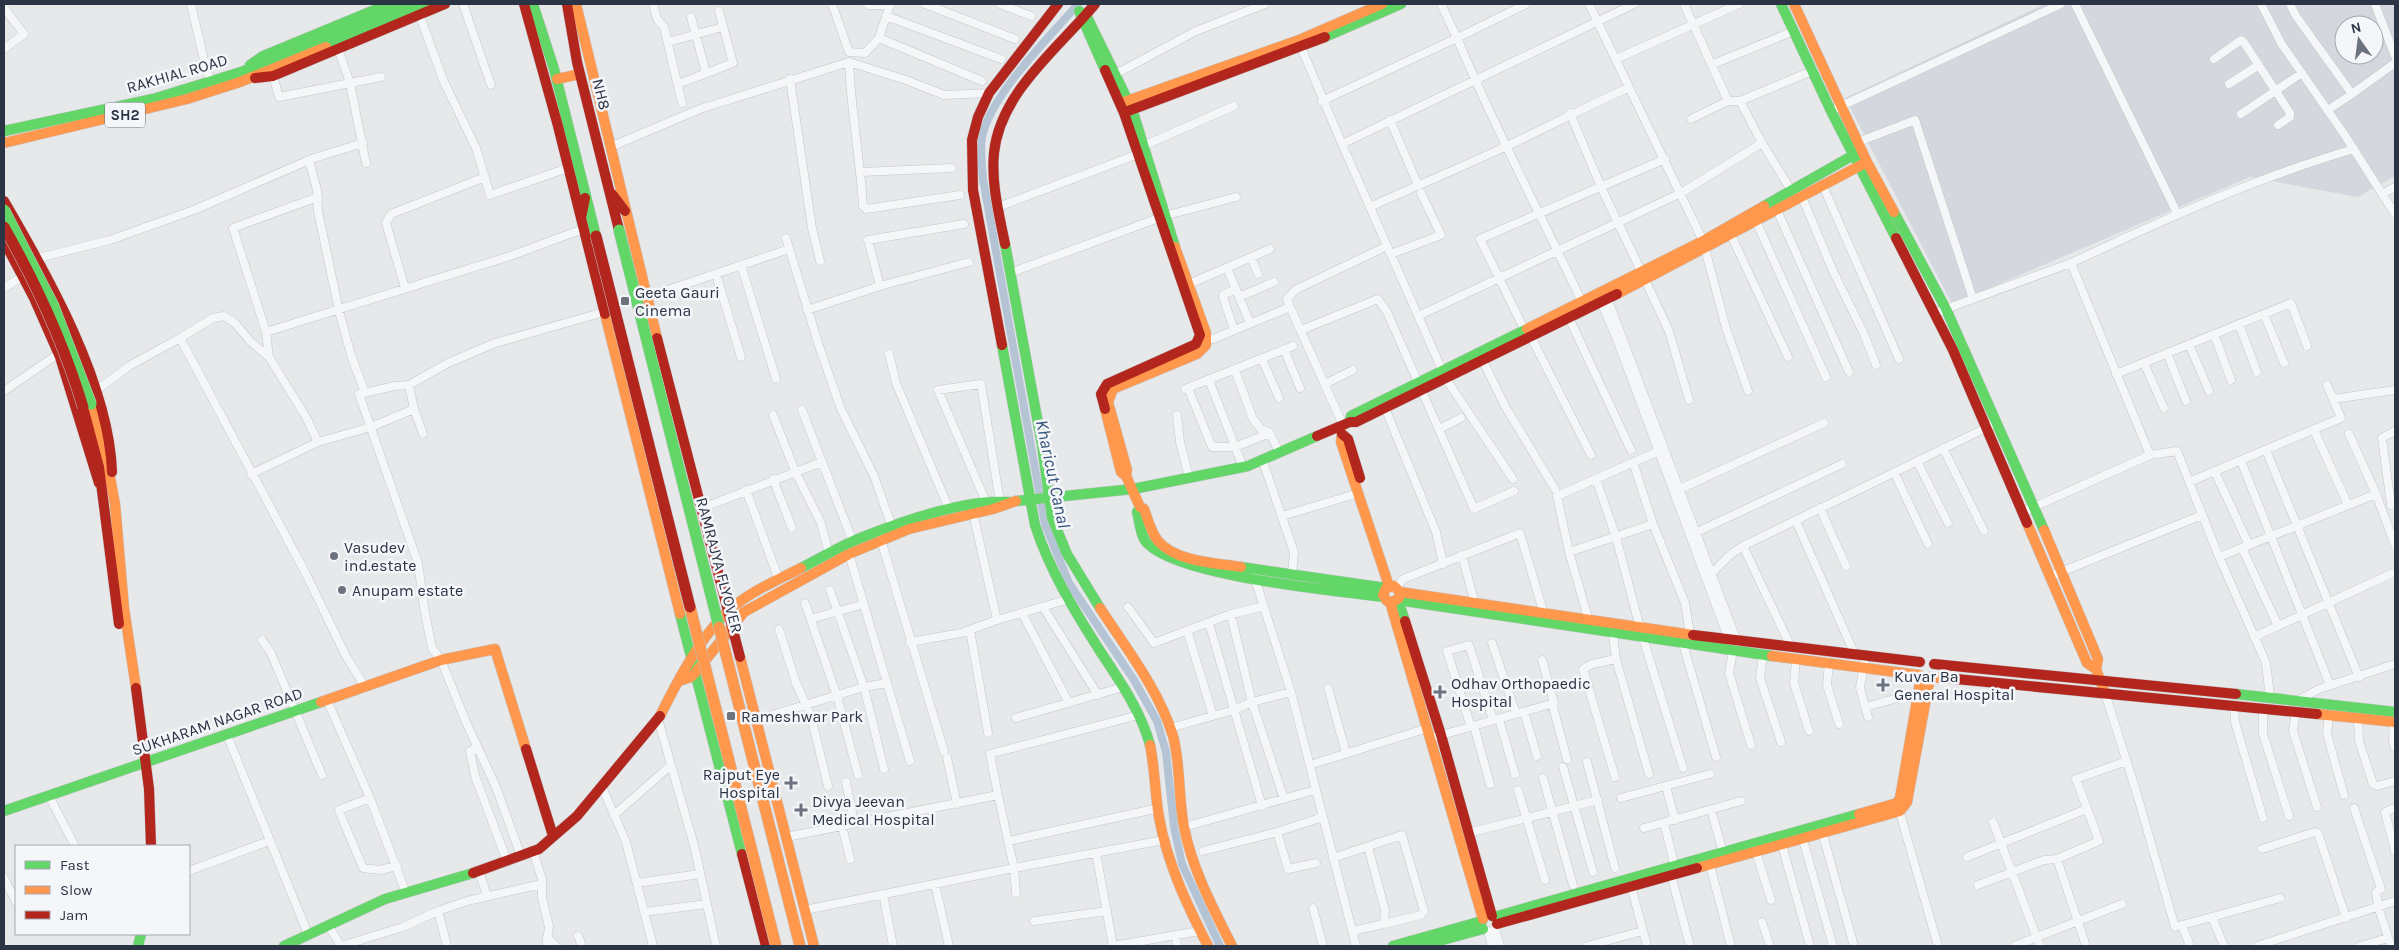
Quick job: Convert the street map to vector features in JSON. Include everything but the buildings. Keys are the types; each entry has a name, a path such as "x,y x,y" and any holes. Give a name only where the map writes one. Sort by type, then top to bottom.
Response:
{"street":[{"path":"191,4 206,69 211,81"},
{"path":"242,75 264,56 389,4"},
{"name":"SH2","path":"269,70 406,4"},
{"name":"SH2","path":"242,75 269,70 427,4"},
{"path":"381,77 279,97 269,70 338,49 445,4"},
{"path":"463,4 491,86"},
{"path":"524,4 568,168 766,946"},
{"path":"533,4 556,79 586,194 776,946"},
{"name":"NH8","path":"566,4 580,74 609,168 609,191"},
{"path":"576,4 610,147 609,168 625,211 814,946"},
{"path":"653,4 658,19 664,27 682,103"},
{"path":"832,4 849,52 865,53 879,38 890,4 868,5"},
{"path":"925,4 1015,39"},
{"path":"1000,4 1031,16"},
{"path":"1058,4 988,93 980,108 972,131 970,158 973,190 1032,517 1038,538 1066,600 1123,687 1143,722 1156,770 1164,840 1178,886 1208,946"},
{"path":"1094,4 1079,12 1002,120 996,140 993,166 998,207 1043,450 1048,495 1054,525 1086,588 1158,700 1170,728 1178,772 1184,827 1199,880 1232,946"},
{"path":"1114,75 1196,31 1265,4"},
{"path":"1126,106 1299,40 1382,4"},
{"path":"1126,106 1171,93 1301,47 1401,4"},
{"path":"1441,4 1504,148 1559,252 1582,302"},
{"path":"1322,101 1526,4"},
{"path":"1589,4 1628,88 1681,193 1704,245 1726,328 1748,391"},
{"path":"1342,144 1634,4"},
{"path":"1684,4 1713,64 1728,101"},
{"path":"1616,59 1739,4"},
{"path":"1782,4 1812,70 1858,149 1863,164 1941,311 2056,574 2098,659 2096,669 2127,761 2175,927 2280,898"},
{"path":"1794,4 1836,109"},
{"path":"1836,109 2061,4"},
{"path":"2075,4 2177,213"},
{"path":"2261,4 2281,43 2328,110 2395,214"},
{"path":"2290,4 2296,16 2352,94"},
{"path":"2375,4 2395,56"},
{"path":"4,8 24,34 4,49"},
{"path":"678,84 733,63 718,11"},
{"path":"1079,12 1114,75 1126,106 1203,337"},
{"path":"1079,12 1126,106"},
{"path":"419,14 444,82 476,148 490,195 568,168"},
{"path":"886,16 1001,59"},
{"path":"691,17 706,74"},
{"path":"668,42 723,27"},
{"path":"1713,64 1794,31"},
{"path":"879,38 982,80"},
{"path":"2214,59 2242,40 2291,116 2278,125"},
{"path":"1301,47 1322,101 1444,375 1513,479"},
{"path":"338,49 350,83 366,163"},
{"path":"610,147 685,114 790,79 849,62 906,80 944,95 988,93"},
{"path":"849,62 850,101 861,172 863,206 866,209 960,195"},
{"path":"2328,110 2395,63"},
{"path":"2229,84 2259,64"},
{"path":"1691,119 1728,101 1740,101 1812,70"},
{"path":"556,79 580,74"},
{"path":"2241,114 2302,74"},
{"name":"RAKHIAL ROAD","path":"4,131 153,98 211,81 242,75"},
{"name":"RAKHIAL ROAD","path":"4,143 156,108 214,90 242,75"},
{"path":"790,79 812,228 820,261"},
{"path":"1370,207 1504,148 1548,127 1570,113 1628,88"},
{"path":"1740,101 1762,143 1791,190"},
{"path":"998,207 1142,151 1234,106"},
{"path":"1570,113 1601,187 1669,330 1689,400"},
{"path":"1390,120 1418,185"},
{"path":"1704,245 1858,149 1915,120 1973,299"},
{"path":"1418,316 1559,252 1681,193 1762,143"},
{"path":"39,258 110,240 194,210 309,160 363,144"},
{"path":"1941,311 2071,263 2177,213 2295,166 2354,149"},
{"path":"1591,455 1498,280 1480,239 1664,159"},
{"path":"309,160 318,196 318,211 339,311 351,355 365,392"},
{"path":"284,946 385,899 479,871 533,851 577,816 658,719 684,669 728,612 756,591 853,542 892,526 949,509 986,502 1005,502 1048,495 1133,489 1243,467 1262,460 1356,422 1444,375 1528,334 1569,318 1603,296 1643,275 1704,245 1731,235 1863,164"},
{"path":"861,172 952,168"},
{"path":"406,288 386,223 391,214 485,176"},
{"path":"1823,186 1898,359"},
{"path":"2382,194 2395,187"},
{"path":"609,191 625,211"},
{"name":"RAMRAJYA FLYOVER","path":"609,191 800,946"},
{"path":"1391,254 1441,235 1421,193"},
{"path":"582,224 586,194"},
{"path":"269,356 266,332 233,228 318,196"},
{"path":"1010,273 1162,217 1236,197"},
{"path":"1802,197 1833,271 1864,334 1876,365"},
{"path":"4,202 39,258 69,324 96,392 112,458 108,489"},
{"path":"4,210 44,281 68,339 108,489 144,764 152,811 151,845"},
{"path":"1777,210 1849,372"},
{"path":"1162,217 1189,284 1203,337"},
{"path":"1756,221 1826,377"},
{"path":"266,332 305,318 339,311 510,256 582,224"},
{"path":"880,286 868,240 964,224"},
{"path":"4,227 30,273 87,406"},
{"path":"1731,235 1788,357"},
{"path":"786,238 807,310 841,409 874,476 892,526"},
{"path":"4,241 23,276 58,354 74,399 92,466 108,489"},
{"path":"1388,246 1295,290 1287,299 1348,439 1489,923 1500,946"},
{"path":"647,297 790,249"},
{"path":"1189,284 1270,249"},
{"path":"1251,257 1258,274"},
{"path":"807,310 880,286 969,262"},
{"path":"2071,263 2150,455"},
{"path":"741,265 776,379"},
{"path":"1227,268 1250,323"},
{"path":"716,274 741,357"},
{"path":"4,288 23,276"},
{"path":"1239,297 1274,282"},
{"path":"1234,330 1223,295 1236,289"},
{"path":"1444,375 1483,361 1582,302 1603,296"},
{"path":"1603,296 1659,451 1735,646"},
{"path":"1603,296 1712,573 1735,646 1729,673 1751,745"},
{"path":"1301,330 1360,304 1378,299 1387,312 1474,509 1514,491"},
{"path":"2116,374 2291,303 2307,346"},
{"path":"1203,337 1213,339 1290,308"},
{"path":"521,856 496,787 441,660 432,648 418,563 359,394 395,386 409,386 448,363 495,343 604,312"},
{"path":"2264,314 2284,363"},
{"path":"74,399 96,392 130,366 213,318 224,316 234,322 251,342 269,356 306,417 318,442"},
{"path":"1569,318 1631,450"},
{"path":"2239,324 2257,372"},
{"path":"2214,334 2232,380"},
{"path":"1203,337 1196,344 1107,384 1102,390 1101,399 1121,472 1126,476 1140,507 1137,512 1145,538 1148,544 1163,555 1207,569 1392,592 1544,614 1687,640 1735,646 1791,648 1920,662 1929,661 1934,664 2270,697 2328,715 2358,718 2395,717"},
{"path":"180,338 305,572 346,656 365,687"},
{"path":"2189,344 2209,391"},
{"path":"1270,433 1235,447 1217,448 1210,444 1185,389 1293,346"},
{"path":"1284,349 1300,388"},
{"path":"2168,353 2186,401"},
{"path":"4,390 58,354"},
{"path":"888,354 896,383 949,509"},
{"path":"1262,359 1279,398"},
{"path":"1483,361 1506,406 1555,490"},
{"path":"2144,363 2164,408"},
{"path":"1235,370 1253,419 1261,429 1270,433 1279,452"},
{"path":"1325,384 1353,370"},
{"path":"1209,380 1243,467"},
{"path":"986,502 938,390 981,384 1005,502"},
{"path":"2189,482 2342,418 2327,385"},
{"path":"409,386 414,409 423,434"},
{"path":"1392,592 1341,442 1343,427 1351,416 1421,387"},
{"path":"2333,399 2395,390"},
{"path":"1385,408 1436,532 1443,564"},
{"path":"251,474 318,442 371,427 414,409"},
{"path":"802,410 853,542"},
{"path":"773,415 795,471 821,524 829,554"},
{"path":"1177,415 1180,442 1189,477"},
{"path":"1439,429 1461,418"},
{"path":"1680,489 1824,423"},
{"path":"1712,573 1730,555 1743,546 1991,425"},
{"path":"2314,430 2348,505"},
{"path":"2395,431 2382,438 2391,505 2395,504"},
{"path":"2349,434 2376,494 2395,545"},
{"path":"1943,448 1984,531"},
{"path":"2266,450 2359,677"},
{"path":"1589,621 1557,496 1659,451"},
{"path":"2029,509 2150,455 2177,451 2219,557 2266,663 2270,697"},
{"path":"1262,460 1294,552 1292,574"},
{"path":"1917,461 1948,523"},
{"path":"2241,461 2330,685"},
{"path":"702,508 773,479 822,462"},
{"path":"1634,462 1653,524 1685,604 1687,640 1716,757"},
{"path":"1697,532 1842,464"},
{"path":"1894,472 1913,516 1928,544"},
{"path":"2215,472 2278,626"},
{"path":"773,479 792,528"},
{"path":"1596,479 1616,537 1641,633 1683,768"},
{"path":"746,490 779,580"},
{"path":"1282,516 1359,493"},
{"path":"2219,557 2376,494"},
{"path":"679,680 691,678 744,612 849,554 909,529 993,509 1005,502"},
{"path":"1820,508 1846,566"},
{"path":"973,513 997,620"},
{"path":"2056,574 2202,514"},
{"path":"1796,520 1860,655 1863,668 1860,688 1868,717"},
{"path":"1570,552 1653,524"},
{"path":"1392,592 1403,579 1520,533 1544,614"},
{"path":"881,540 945,754 957,804"},
{"path":"1743,546 1791,648"},
{"path":"849,554 910,761"},
{"path":"1462,555 1473,596"},
{"path":"2254,637 2395,572"},
{"path":"1257,574 1292,574 1613,634 1641,633"},
{"path":"1257,574 1256,585 1291,692 1356,946"},
{"path":"830,590 864,687 884,769"},
{"path":"910,642 970,630 1066,600"},
{"path":"805,603 837,696 858,775"},
{"path":"811,619 864,604"},
{"path":"1128,607 1154,643 1231,614 1264,606"},
{"path":"1042,607 1098,695"},
{"path":"1022,613 1068,703"},
{"path":"1231,614 1252,702 1284,799"},
{"path":"1208,622 1262,806"},
{"path":"779,629 811,716 828,786"},
{"path":"970,630 988,733"},
{"path":"1187,630 1213,716"},
{"path":"1613,634 1616,658 1649,774"},
{"path":"262,640 270,653 322,775"},
{"path":"1492,643 1537,756"},
{"path":"1490,784 1446,651 1469,645 1515,774"},
{"path":"1735,646 1762,655 1923,676 2264,708 2296,706 2395,717"},
{"name":"SUKHARAM NAGAR ROAD","path":"4,811 441,660 495,649 553,836"},
{"path":"1762,655 1760,678 1781,742"},
{"path":"1615,777 1583,669 1592,664 1616,658"},
{"path":"1796,659 1794,683 1809,731"},
{"path":"1542,660 1567,759"},
{"path":"1920,662 1917,667 1923,676 1899,807 1938,946"},
{"path":"1829,663 1827,685 1839,724"},
{"path":"1923,676 1934,673 1934,664"},
{"path":"2296,706 2330,685 2395,664"},
{"path":"756,720 864,687 887,683"},
{"path":"1016,718 1123,687"},
{"path":"1328,688 1346,753"},
{"path":"1170,728 1234,710 1252,702 1291,692"},
{"path":"1865,707 1898,698"},
{"path":"328,700 370,798 406,893"},
{"path":"1316,763 1346,753 1472,726 1552,704"},
{"path":"2234,704 2235,722 2263,818"},
{"path":"2296,706 2293,731 2317,807"},
{"path":"2264,708 2263,734 2289,816"},
{"path":"1016,893 1014,868 990,754 1138,715"},
{"path":"2328,715 2327,734 2344,795"},
{"path":"2395,717 2393,741 2395,748"},
{"path":"2358,718 2358,741 2373,784 2377,786 2395,781"},
{"path":"658,719 700,874 716,946"},
{"path":"1433,734 1468,833 1489,923 1492,946"},
{"path":"227,735 308,934"},
{"path":"478,748 470,750 475,776 507,861"},
{"path":"1978,885 2050,858 2057,859 2099,841 2076,780 2127,761"},
{"path":"1587,762 1615,868"},
{"path":"144,764 145,845"},
{"path":"614,814 670,766"},
{"path":"1563,767 1593,872"},
{"path":"1621,798 1710,774"},
{"path":"1543,778 1573,885"},
{"path":"846,782 854,823"},
{"path":"1666,786 1675,820"},
{"path":"602,787 626,842 653,946"},
{"path":"1184,827 1315,790"},
{"path":"1518,790 1545,880"},
{"path":"786,838 998,795"},
{"path":"49,796 74,845"},
{"path":"370,798 339,810 363,868 380,870 397,866"},
{"path":"1468,833 1598,800"},
{"path":"1644,828 1741,801"},
{"path":"1709,861 1723,853 1822,830 1899,807"},
{"path":"1008,841 1159,808"},
{"path":"2354,808 2381,889 2376,892 2378,906 2389,942 2360,946"},
{"path":"2395,808 2385,812 2395,851"},
{"path":"1711,809 1723,853"},
{"path":"1968,857 2087,809"},
{"path":"1203,851 1277,832 1323,817"},
{"path":"1993,822 2040,946"},
{"path":"1664,823 1672,870 1690,946"},
{"path":"842,826 850,858"},
{"path":"1822,830 1854,946"},
{"path":"1277,832 1288,869 1316,863"},
{"path":"2262,849 2315,832 2318,833 2346,918"},
{"path":"1334,858 1402,835 1424,911 1421,915 1352,931"},
{"path":"1393,946 1422,943 1630,884 1672,870 1756,852 1782,844 1802,835"},
{"path":"1802,835 1833,946"},
{"path":"805,910 1164,840"},
{"path":"190,871 269,841"},
{"path":"1782,844 1810,946"},
{"path":"1368,847 1385,910 1384,924"},
{"path":"533,851 542,884 542,898 549,927 546,946"},
{"path":"1756,852 1771,900"},
{"path":"1096,853 1113,946 1176,936 1200,930"},
{"path":"2057,859 2086,946"},
{"path":"1709,861 1732,946"},
{"path":"479,871 487,896"},
{"path":"637,883 700,874"},
{"path":"4,878 15,900"},
{"path":"328,925 341,946 403,928 438,910 487,896 542,884"},
{"path":"935,884 949,946"},
{"path":"1630,884 1647,946"},
{"path":"883,894 893,946"},
{"path":"2257,946 2395,901"},
{"path":"644,912 707,904"},
{"path":"2014,946 2122,904"},
{"path":"1313,908 1323,946"},
{"path":"438,910 447,946"},
{"path":"1034,921 1107,911"},
{"path":"2212,917 2224,946"},
{"path":"1762,922 1770,946"},
{"path":"2182,925 2190,946"},
{"path":"1587,946 1643,931"},
{"path":"578,936 582,946"},
{"path":"1176,936 1177,946"},
{"path":"547,938 556,946"}],"shaded area":[{"path":"2045,4 2395,4 2395,176 2358,197 2250,177 1952,304 1845,98"}],"waterway":[{"name":"Kharicut Canal","path":"1078,4 1022,67 997,103 982,137 983,179 1045,524 1069,583 1134,680 1157,721 1166,752 1174,827 1182,864 1220,946"}],"traffic: fast":[{"path":"250,65 263,56 389,4"},
{"path":"4,131 153,99 241,72 406,4"},
{"path":"326,47 427,4"},
{"path":"533,4 554,69 596,236"},
{"path":"1325,37 1401,4"},
{"path":"1781,4 1831,111 1896,238"},
{"path":"1105,70 1079,11 1086,15 1132,109 1175,247"},
{"path":"1764,206 1857,153"},
{"path":"4,210 53,305 91,404"},
{"path":"1894,212 1946,309 2044,530"},
{"path":"619,230 719,627"},
{"path":"1005,244 1042,445 1052,518 1067,554 1100,608"},
{"path":"1350,422 1351,416 1527,329"},
{"path":"1002,345 1035,525 1041,542 1055,574 1072,605 1135,708 1150,745"},
{"path":"1016,501 1133,489 1248,466 1317,436"},
{"path":"801,568 855,540 915,518 974,504 1009,502"},
{"path":"1140,507 1137,512 1145,541 1166,555 1192,565 1260,580 1384,597"},
{"path":"1241,567 1386,588"},
{"path":"1405,621 1398,600 1772,656"},
{"path":"680,614 742,854"},
{"path":"2236,694 2395,712"},
{"path":"4,811 321,702"},
{"path":"1494,917 1859,814"},
{"path":"284,946 385,899 473,873"},
{"path":"1393,946 1482,921"},
{"path":"1420,946 1483,929"},
{"path":"138,946 141,935"}],"traffic: slow":[{"path":"576,4 657,338"},
{"path":"1124,102 1299,40 1382,4"},
{"path":"1794,4 1867,162 1894,212"},
{"path":"4,143 187,99 240,82 326,47"},
{"path":"557,79 580,74"},
{"path":"1617,294 1867,162"},
{"path":"1527,329 1703,241 1764,206"},
{"path":"1126,476 1127,470 1108,402 1113,389 1197,354 1206,345 1206,333 1175,247"},
{"path":"605,314 680,614"},
{"path":"91,404 107,461 115,504 124,608 136,688"},
{"path":"1105,409 1121,472 1126,476 1140,507 1144,509 1158,541 1166,548 1186,557 1208,563 1241,567"},
{"path":"1339,427 1342,434 1341,442 1389,586"},
{"path":"679,681 691,677 695,673 744,612 849,554 909,529 993,509 1016,501"},
{"path":"2027,523 2087,663 2096,669"},
{"path":"2044,530 2098,659 2096,669 2105,693"},
{"path":"660,716 696,651 723,616 740,601 801,568"},
{"path":"1400,592 1399,598 1393,602 1387,601 1383,595 1386,588 1394,586 1400,592 1693,635"},
{"path":"1390,602 1483,919"},
{"path":"690,607 776,946"},
{"path":"1100,608 1151,686 1167,719 1176,747 1182,816 1192,858 1232,946"},
{"path":"719,627 800,946"},
{"path":"321,702 441,660 495,649 526,749"},
{"path":"1772,656 1919,675"},
{"path":"740,657 814,946"},
{"path":"1859,814 1897,803 1900,798 1921,677"},
{"path":"1697,868 1900,811 1907,802 1930,677 1956,679"},
{"path":"2317,714 2395,722"},
{"path":"1150,745 1159,817 1167,851 1185,899 1208,946"}],"traffic: jam":[{"path":"255,78 273,76 445,4"},
{"path":"524,4 558,126 605,314"},
{"path":"567,4 577,62 619,230"},
{"path":"1002,345 973,190 972,140 978,117 989,93 1058,4"},
{"path":"1005,244 996,198 993,164 999,131 1007,110 1033,72 1095,4"},
{"path":"1128,111 1325,37"},
{"path":"1105,70 1124,113 1200,335 1196,344 1107,384 1101,394 1105,409"},
{"path":"612,194 625,211"},
{"path":"581,218 585,198"},
{"path":"4,201 57,297 88,367 100,403 108,438 112,472"},
{"path":"4,227 49,315 83,407"},
{"path":"596,236 690,607"},
{"path":"1896,238 1953,350 2027,523"},
{"path":"4,241 34,298 60,357 99,483"},
{"path":"1317,436 1350,422 1356,422 1617,294"},
{"path":"657,338 740,657"},
{"path":"83,407 99,467 119,624"},
{"path":"1342,434 1348,439 1360,478"},
{"path":"1405,621 1441,735 1492,916"},
{"path":"1693,635 1920,662"},
{"path":"1934,664 2236,694"},
{"path":"1956,679 2317,714"},
{"path":"136,688 149,789 151,845"},
{"path":"473,873 539,849 577,816 660,716"},
{"path":"526,749 553,836"},
{"path":"742,854 766,946"},
{"path":"1497,924 1697,868"}],"place":[{"name":"Geeta Gauri Cinema","path":"625,301"},
{"name":"Vasudev ind.estate","path":"334,556"},
{"name":"Anupam estate","path":"342,590"},
{"name":"Kuvar Ba General Hospital","path":"1883,685"},
{"name":"Odhav Orthopaedic Hospital","path":"1440,692"},
{"name":"Rameshwar Park","path":"731,716"},
{"name":"Rajput Eye Hospital","path":"791,783"},
{"name":"Divya Jeevan Medical Hospital","path":"801,810"}]}
